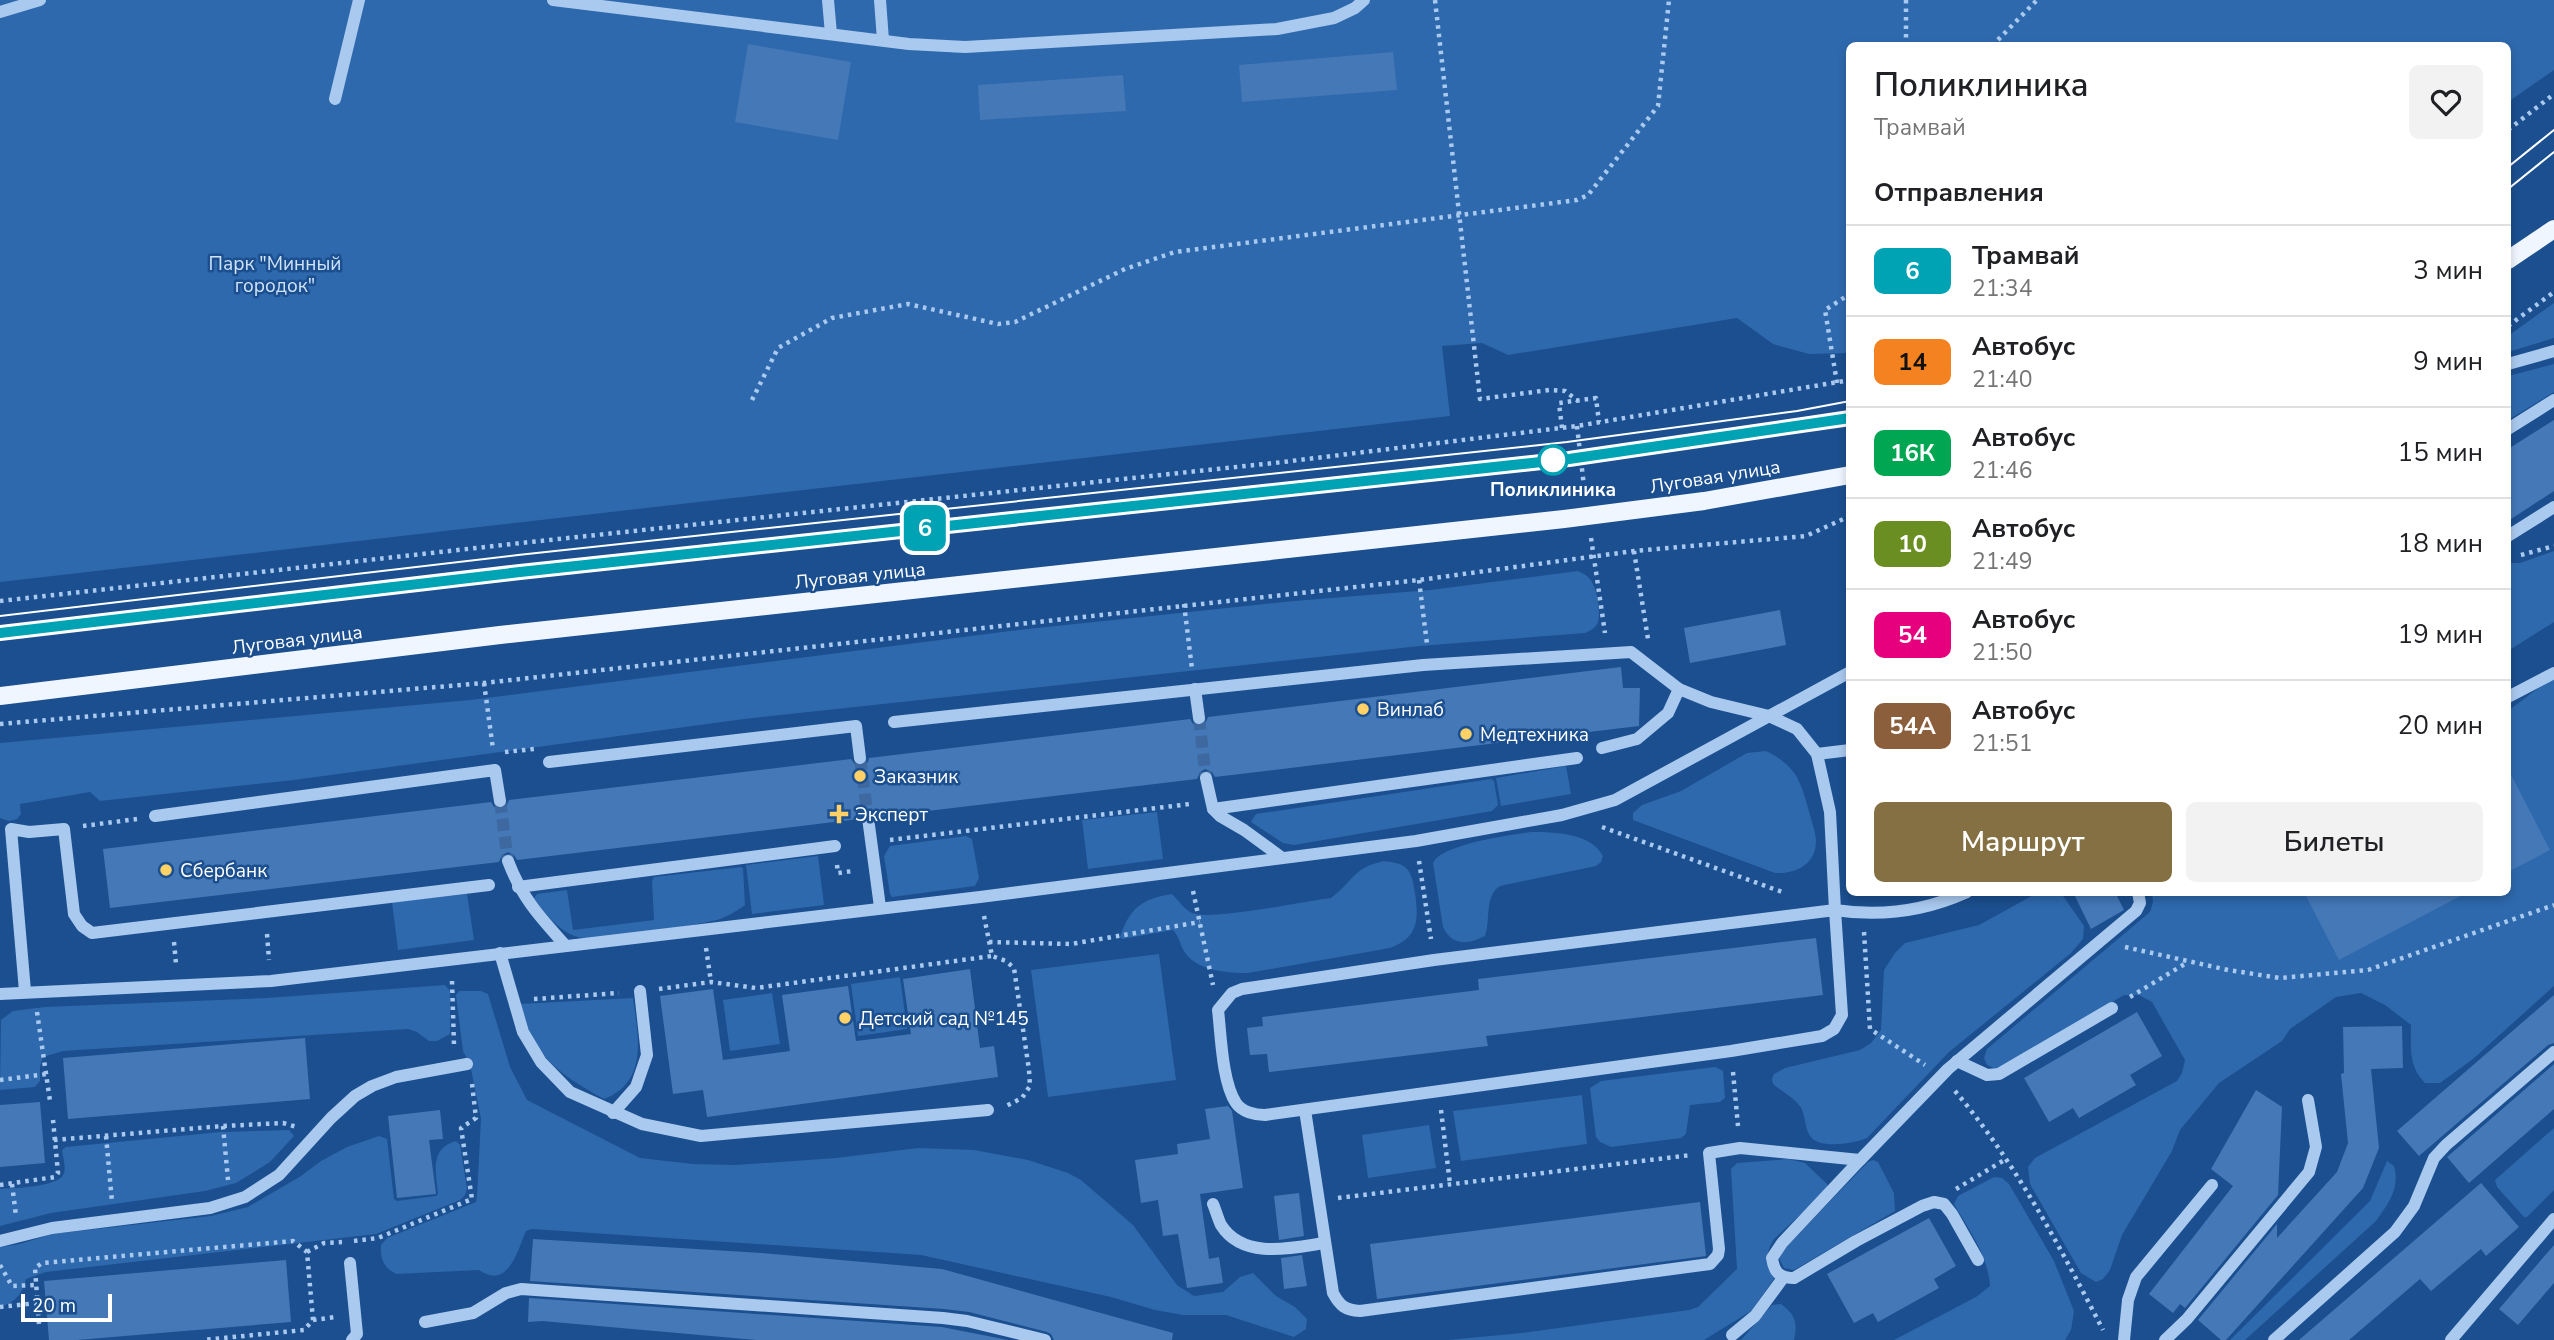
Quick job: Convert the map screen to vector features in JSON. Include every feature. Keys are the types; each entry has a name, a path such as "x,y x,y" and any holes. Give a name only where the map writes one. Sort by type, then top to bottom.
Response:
{"main road":[{"path":"2511,258 2554,229"},
{"name":"Луговая улица","path":"0,696 499,635 1563,519 1704,501 1846,476"}],"street":[{"path":"0,12 40,0"},
{"path":"335,99 359,0"},
{"path":"553,0 883,40 965,47 1277,29 1334,18 1355,8 1364,0"},
{"path":"828,0 831,34"},
{"path":"880,0 883,40"},
{"path":"2511,363 2554,351"},
{"path":"2511,427 2554,400"},
{"path":"2511,534 2554,507"},
{"path":"894,722 1194,682 1631,652 1679,689 1712,702 1769,716 1797,729 1817,754 1830,812 1835,910 1842,1015 1835,1029 1822,1036 1731,1051 1252,1115 1237,1104 1228,1084 1218,1010 1232,993 1249,987 1434,960 1835,910 1863,914 1913,910 1959,896"},
{"path":"2511,695 2554,673"},
{"path":"0,993 271,981 981,897 1416,841 1562,815 1615,800 1846,674"},
{"path":"1194,682 1199,718"},
{"path":"1602,748 1637,739 1668,713 1679,689"},
{"path":"549,762 856,726 860,758"},
{"path":"1817,754 1846,750"},
{"path":"1213,809 1577,758"},
{"path":"155,817 495,770 500,801"},
{"path":"1206,778 1213,809 1281,858"},
{"path":"868,818 880,907"},
{"path":"25,991 5,827 29,832 64,829 74,914 82,926 92,933 489,885"},
{"path":"518,887 835,846"},
{"path":"508,861 527,902 565,945"},
{"path":"1783,1278 1773,1266 1772,1258 1782,1243 1942,1075 2136,912 2140,903 2139,896"},
{"path":"500,953 523,1032 541,1062 570,1093 642,1125 701,1136 988,1110"},
{"path":"613,1113 636,1087 648,1055 640,991"},
{"path":"1957,1061 1987,1076 1999,1074 2112,1008"},
{"path":"2274,1340 2395,1232 2414,1206 2434,1158 2446,1145 2554,1052"},
{"path":"0,1241 52,1228 210,1208 245,1197 279,1175 355,1096 396,1077 461,1066"},
{"path":"2165,1340 2187,1319 2309,1172 2316,1147 2308,1100"},
{"path":"1305,1110 1333,1293 1340,1305 1348,1310 1360,1311 1710,1264 1718,1255 1719,1248 1709,1153 1741,1148 1860,1160"},
{"path":"2124,1340 2129,1300 2136,1277 2212,1185"},
{"path":"1783,1278 1794,1278 1856,1241 1934,1202 1944,1204 1952,1214 1978,1261"},
{"path":"1213,1204 1222,1226 1245,1243 1261,1249 1278,1250 1324,1243"},
{"path":"2451,1340 2554,1219"},
{"path":"350,1263 357,1334 352,1340"},
{"path":"1732,1335 1755,1316 1783,1278"},
{"path":"425,1322 473,1313 506,1293 521,1289 943,1318 967,1321 1045,1340"}],"path":[{"path":"1436,0 1480,399 1549,390 1564,391 1578,401"},
{"path":"752,400 778,348 832,318 908,304 998,324 1015,322 1125,270 1175,252 1577,200 1588,195 1658,106 1669,0"},
{"path":"1906,0 1906,42"},
{"path":"1996,42 2037,0"},
{"path":"2511,128 2554,94"},
{"path":"2511,324 2554,292"},
{"path":"1837,383 1825,310 1846,296"},
{"path":"0,601 1269,464 1577,426 1846,381"},
{"path":"1562,428 1559,402 1596,398 1599,422"},
{"path":"1577,426 1587,505"},
{"path":"0,724 484,683 1419,580 1634,551 1806,536 1846,518"},
{"path":"1590,531 1606,637"},
{"path":"2514,557 2554,546"},
{"path":"1634,551 1650,647"},
{"path":"1419,580 1428,652"},
{"path":"1184,604 1194,682"},
{"path":"484,683 494,753"},
{"path":"872,842 1195,803"},
{"path":"1562,815 1835,910"},
{"path":"108,822 155,817"},
{"path":"1416,841 1434,960"},
{"path":"1193,892 1218,1010"},
{"path":"981,897 992,956"},
{"path":"2101,941 2280,978 2368,970 2554,905"},
{"path":"265,912 271,981"},
{"path":"1863,914 1870,1029 1942,1075 1979,1119 2064,1254 2107,1337"},
{"path":"989,942 1071,944 1200,922"},
{"path":"173,923 177,987"},
{"path":"702,928 711,982"},
{"path":"514,1001 640,991 711,982 756,988 992,956 1006,961 1014,968 1030,1086 1022,1098 1012,1104 988,1110"},
{"path":"451,959 461,1066"},
{"path":"2112,1008 2189,961"},
{"path":"41,1036 50,1101"},
{"path":"1731,1051 1741,1148"},
{"path":"0,1080 47,1074"},
{"path":"401,1228 472,1199 461,1128 476,1118 472,1087"},
{"path":"0,1185 55,1177 58,1173 52,1120"},
{"path":"54,1140 283,1123 319,1132"},
{"path":"223,1126 226,1156"},
{"path":"1444,1130 1450,1184"},
{"path":"106,1136 114,1219"},
{"path":"1320,1200 1709,1153"},
{"path":"1934,1202 2006,1159"},
{"path":"12,1184 19,1237"},
{"path":"39,1324 35,1268 42,1263 293,1241 307,1252 313,1320"},
{"path":"0,1265 12,1286 36,1284"},
{"path":"0,1307 37,1303"},
{"path":"203,1340 254,1338 304,1330 313,1320 337,1317"}],"green space":[{"name":"Парк \"Минный городок\"","path":"0,0 2554,0 2554,70 2511,100 2511,42 1846,42 1846,353 1809,354 1773,344 1737,318 1508,355 1482,343 1442,346 1450,416 0,582"},
{"path":"2554,303 2554,338 2511,351 2511,334"},
{"path":"2554,364 2554,392 2511,418 2511,375"},
{"path":"2554,551 2554,622 2511,649 2511,563 2520,563"},
{"path":"1578,571 1591,581 1599,605 1597,624 1585,633 1420,646 744,719 294,780 100,801 90,792 20,804 21,814 17,819 9,821 0,818 0,743 470,700 1010,631 1294,601 1430,590"},
{"path":"2554,676 2554,986 2473,1059 2440,1083 2425,1083 2416,1070 2411,1049 2411,1025 2385,1005 2361,993 2336,997 2290,1029 2282,1041 2219,1083 2180,1130 2172,1151 2122,1235 2110,1270 2103,1279 2096,1282 2081,1273 2030,1184 2028,1167 2035,1158 2177,1081 2185,1060 2152,1002 2139,995 2124,995 1996,1069 1987,1065 1984,1058 1987,1049 2150,912 2152,896 2511,896 2511,709"},
{"path":"1766,751 1782,761 1795,774 1815,831 1816,841 1812,856 1797,870 1775,873 1633,820 1633,813 1642,805 1681,791 1747,753"},
{"path":"1566,766 1571,794 1501,806 1496,778"},
{"path":"1491,779 1494,781 1498,805 1492,811 1294,845 1283,843 1251,822 1256,814"},
{"path":"1157,812 1163,859 1088,869 1082,820"},
{"path":"1531,832 1581,838 1597,848 1603,856 1601,862 1596,866 1500,886 1495,890 1490,902 1485,936 1467,942 1451,938 1443,927 1433,863 1439,856 1462,846"},
{"path":"966,836 972,839 979,878 975,886 892,897 884,856 890,846"},
{"path":"818,856 824,905 752,914 746,865"},
{"path":"1384,861 1401,865 1408,870 1416,903 1416,920 1411,933 1390,948 1240,973 1214,970 1198,964 1186,954 1173,930 1122,939 1120,937 1128,919 1138,906 1161,896 1172,894 1192,913 1237,913 1331,898 1359,871"},
{"path":"741,867 745,905 717,920 667,929 605,937 578,937 559,926 533,899 537,894 567,890 573,930 654,920 654,877"},
{"path":"467,894 474,940 398,950 392,902"},
{"path":"2032,896 2063,896 2084,926 2083,939 2071,953 1949,1052 1867,1138 1837,1144 1815,1140 1808,1132 1799,1105 1773,1084 1774,1074 1785,1068 1860,1050 1871,1043 1881,1030 1884,970 1895,953 1905,943 1979,925"},
{"path":"1159,954 1176,1080 1048,1097 1031,970"},
{"path":"900,977 907,1029 858,1036 851,984"},
{"path":"445,985 450,991 450,1034 437,1041 429,1041 408,1029 63,1051 43,1057 40,1081 35,1087 0,1090 1,1020 13,1011 45,1007 267,998"},
{"path":"459,991 481,991 488,994 510,1067 527,1100 640,1158 735,1165 836,1158 918,1148 974,1150 1028,1160 1081,1180 1133,1225 1177,1285 1194,1296 1223,1292 1240,1277 1253,1273 1276,1296 1295,1307 1307,1319 1306,1329 1294,1337 1226,1315 1183,1315 1155,1310 1111,1297 921,1255 532,1229 526,1231 510,1266 497,1275 489,1275 479,1270 396,1274 388,1269 381,1255 381,1245 387,1238 476,1202 481,1119 470,1064 463,1051 456,995"},
{"path":"772,993 780,1044 730,1051 723,1000"},
{"path":"633,998 638,1042 634,1069 628,1081 618,1091 604,1099 572,1080 544,1056 530,1035 520,1004"},
{"path":"1715,1067 1723,1071 1725,1098 1720,1102 1690,1105 1686,1134 1681,1138 1611,1147 1596,1137 1590,1088 1601,1081"},
{"path":"1582,1095 1587,1144 1461,1161 1453,1111"},
{"path":"1429,1125 1436,1168 1368,1178 1362,1135"},
{"path":"2554,1128 2554,1190 2524,1217 2497,1187 2495,1180"},
{"path":"289,1130 294,1136 270,1162 236,1183 205,1191 51,1213 0,1226 0,1189 36,1186 61,1178 65,1168 62,1150 66,1147 221,1132"},
{"path":"379,1136 387,1139 394,1199 397,1201 436,1196 438,1155 447,1145 456,1141 460,1145 467,1189 465,1195 460,1200 376,1234 46,1272 26,1279 18,1297 0,1307 0,1247 52,1234 211,1216 248,1207 321,1161 347,1147"},
{"path":"1788,1159 1805,1163 1827,1184 1828,1189 1774,1239 1768,1259 1774,1279 1751,1311 1704,1340 1448,1340 1522,1333 1698,1307 1737,1269 1731,1169 1737,1163"},
{"path":"2387,1161 2394,1166 2396,1181 2389,1201 2376,1221 2245,1340 2230,1340 2370,1201"},
{"path":"1868,1162 1878,1162 1894,1193 1895,1211 1794,1270 1784,1268 1779,1258 1786,1247"},
{"path":"1994,1177 2002,1178 2009,1184 2054,1261 2074,1311 2071,1330 2065,1340 1894,1340 1976,1297 1990,1286 1982,1253 1954,1204 1958,1196"},
{"path":"1781,1304 1790,1311 1794,1319 1794,1340 1741,1340 1772,1305"}],"building":[{"path":"748,44 851,62 838,140 735,122"},
{"path":"1393,52 1397,90 1242,102 1239,65"},
{"path":"1123,75 1126,111 980,120 978,85"},
{"path":"2554,420 2554,491 2511,519 2511,447"},
{"path":"1780,610 1786,645 1690,663 1684,628"},
{"path":"1621,667 1623,688 1640,688 1639,726 1215,777 1205,769 1197,779 877,817 868,809 862,812 859,819 517,860 508,852 502,855 499,862 110,908 103,849 491,802 501,810 509,800 851,759 856,766 862,767 869,758 1190,719 1200,727 1208,717"},
{"path":"2511,775 2550,850 2511,870"},
{"path":"2075,896 2117,896 2124,910 2091,929"},
{"path":"2306,896 2460,896 2339,960"},
{"path":"1816,938 1823,995 1486,1036 1488,1046 1269,1072 1267,1054 1250,1055 1247,1028 1263,1026 1262,1017 1479,990 1478,979"},
{"path":"970,969 980,1048 994,1046 998,1077 707,1117 703,1090 673,1094 660,996 713,989 723,1060 790,1051 782,995 848,986 856,1041 911,1034 903,979"},
{"path":"2554,995 2554,1043 2548,1045 2419,1156 2397,1131"},
{"path":"2137,1012 2162,1056 2130,1075 2136,1085 2079,1118 2073,1108 2049,1122 2024,1078"},
{"path":"2402,1026 2403,1068 2371,1069 2379,1148 2363,1188 2226,1340 2221,1340 2198,1320 2277,1224 2277,1238 2337,1172 2348,1143 2341,1074 2344,1073 2343,1027"},
{"path":"305,1038 310,1099 68,1119 63,1058"},
{"path":"2554,1064 2554,1109 2469,1183 2447,1157"},
{"path":"2256,1090 2282,1107 2278,1195 2185,1308 2180,1304 2173,1313 2149,1294 2233,1186 2211,1169"},
{"path":"40,1102 45,1163 0,1167 0,1105"},
{"path":"1228,1106 1232,1111 1243,1188 1200,1194 1209,1259 1219,1257 1223,1283 1187,1288 1178,1234 1163,1236 1158,1200 1141,1203 1135,1160 1178,1154 1177,1144 1210,1139 1205,1109"},
{"path":"440,1110 443,1139 429,1140 436,1194 397,1198 388,1116"},
{"path":"2481,1183 2519,1227 2486,1256 2481,1249 2431,1291 2420,1279 2349,1340 2299,1340"},
{"path":"1299,1193 1304,1236 1279,1240 1274,1196"},
{"path":"1700,1202 1706,1256 1377,1299 1370,1244"},
{"path":"1929,1218 1956,1266 1934,1279 1939,1288 1878,1322 1873,1313 1854,1323 1827,1274"},
{"path":"533,1239 762,1253 942,1269 1173,1333 1172,1340 1054,1340 1047,1332 969,1312 944,1309 530,1281"},
{"path":"2554,1245 2554,1283 2518,1325 2499,1309"},
{"path":"1302,1255 1307,1286 1284,1289 1281,1258"},
{"path":"286,1260 291,1322 49,1340 44,1281"},
{"path":"529,1298 942,1327 1008,1340 756,1340 528,1322"}],"tunnel":[{"path":"1199,718 1206,778"},
{"path":"860,758 868,818"},
{"path":"500,801 508,861"}],"tram line":[{"path":"2511,165 2554,130"},
{"path":"2511,187 2554,152"},
{"path":"0,616 518,555 1567,442 1797,411 1846,402"},
{"path":"0,633 520,572 1569,459 1846,419"},
{"name":"6","path":"0,633 520,572 1569,459 1846,419"}],"place":[{"name":"Поликлиника","path":"1553,460"},
{"name":"Винлаб","path":"1363,709"},
{"name":"Медтехника","path":"1466,734"},
{"name":"Заказник","path":"860,776"},
{"name":"Эксперт","path":"839,814"},
{"name":"Сбербанк","path":"166,870"},
{"name":"Детский сад №145","path":"845,1018"}]}
